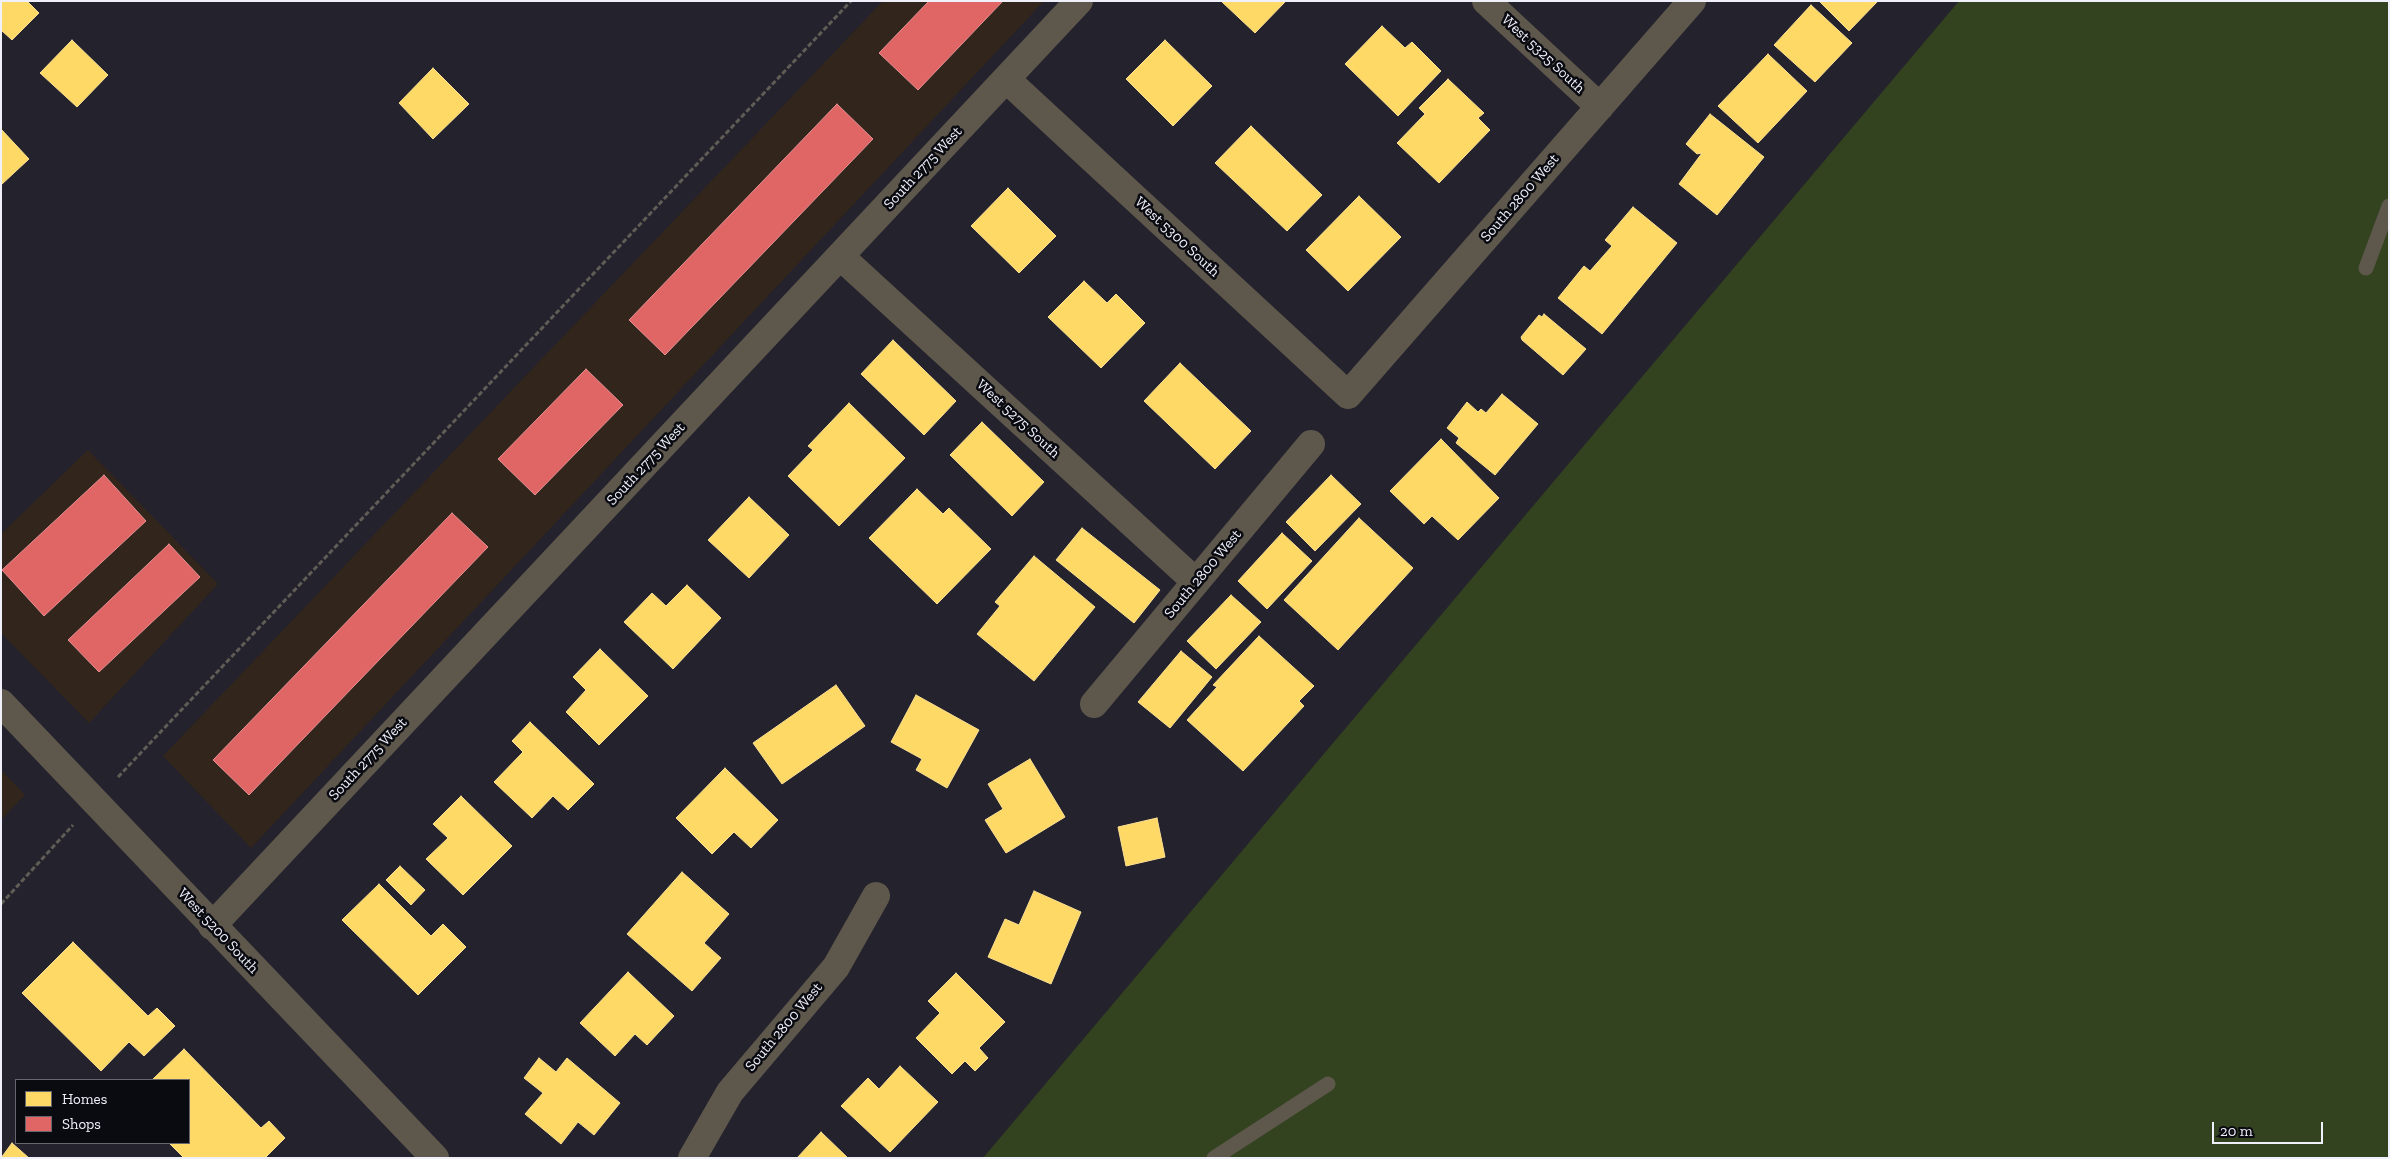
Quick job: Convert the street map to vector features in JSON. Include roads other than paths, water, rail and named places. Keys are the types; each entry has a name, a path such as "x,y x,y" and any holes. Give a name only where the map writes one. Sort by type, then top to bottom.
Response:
{"street":[{"name":"South 2775 West","path":"212,926 1079,1"},
{"name":"West 5325 South","path":"1486,1 1600,107"},
{"name":"South 2800 West","path":"1348,395 1692,1"},
{"name":"West 5300 South","path":"1006,79 1348,395"},
{"name":"West 5275 South","path":"840,256 1196,582"},
{"name":"South 2800 West","path":"1094,704 1311,444"},
{"name":"West 5200 South","path":"1,703 435,1158"},
{"name":"South 2800 West","path":"692,1158 730,1092 836,967 876,896"}],"lane":[{"path":"2366,268 2389,206"},
{"path":"1214,1158 1328,1084"}]}
